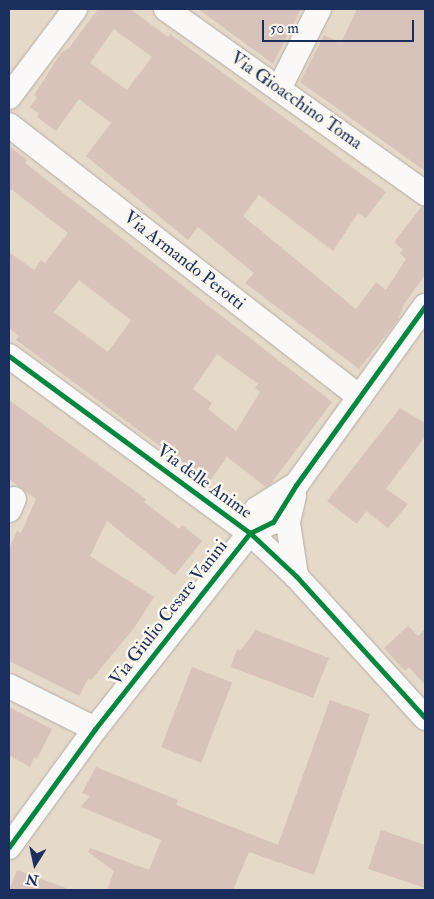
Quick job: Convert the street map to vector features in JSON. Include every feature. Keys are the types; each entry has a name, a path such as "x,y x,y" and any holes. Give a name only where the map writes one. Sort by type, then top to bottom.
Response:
{"street":[{"path":"9,97 75,9"},
{"name":"Via Gioacchino Toma","path":"166,9 425,193"},
{"path":"279,89 319,9"},
{"name":"Via Armando Perotti","path":"9,125 360,397"},
{"name":"Via Giulio Cesare Vanini","path":"9,847 95,729 250,533 273,522 296,485 425,306"},
{"name":"Via delle Anime","path":"9,356 250,533 296,576 425,718"},
{"path":"296,485 288,523 296,576"},
{"path":"9,686 95,729"}],"building":[{"path":"98,9 130,9 168,37 170,34 386,192 366,218 358,213 333,251 259,195 243,216 356,309 376,282 386,290 406,259 400,253 403,250 394,242 422,206 425,206 425,275 404,304 398,320 359,369 245,283 254,273 198,227 188,240 86,156 111,123 79,99 56,131 37,117 39,114 30,107 37,97 34,95 61,53 69,48","holes":["114,29 152,57 127,90 90,63"]},
{"path":"198,9 301,9 273,64"},
{"path":"357,9 425,9 425,171 300,82 324,35 341,43"},
{"path":"9,146 27,160 25,163 332,402 270,485 266,487 227,457 209,482 16,340 19,336 9,328 9,252 34,270 41,260 45,263 68,233 11,189 9,193","holes":["79,280 131,320 108,352 54,312","217,354 258,384 255,388 260,392 236,431 208,409 212,403 193,389"]},
{"path":"9,400 146,499 144,502 179,529 182,525 202,541 175,575 107,521 90,556 154,597 134,628 91,680 88,679 79,696 9,661 9,549 17,531 21,533 36,499 9,479"},
{"path":"400,408 425,423 425,437 386,489 408,504 388,528 366,511 357,524 327,501"},
{"path":"408,626 418,636 425,629 425,685 409,667 405,671 384,648"},
{"path":"256,630 329,658 313,698 231,667 237,649 240,651"},
{"path":"192,667 232,682 201,763 161,747"},
{"path":"330,700 370,714 314,875 249,852 233,890 107,890 114,871 88,852 90,848 149,870 161,840 81,807 90,796 82,793 96,767 178,800 176,805 278,845"},
{"path":"9,707 52,729 37,759 34,757 30,767 9,755"},
{"path":"381,830 425,845 425,888 368,869"},
{"path":"17,870 66,888 65,890 9,890"}],"cycle path":[{"path":"9,847 95,729 250,533 273,522 296,485 425,306"},
{"path":"9,356 250,533 296,576 425,718"}]}
